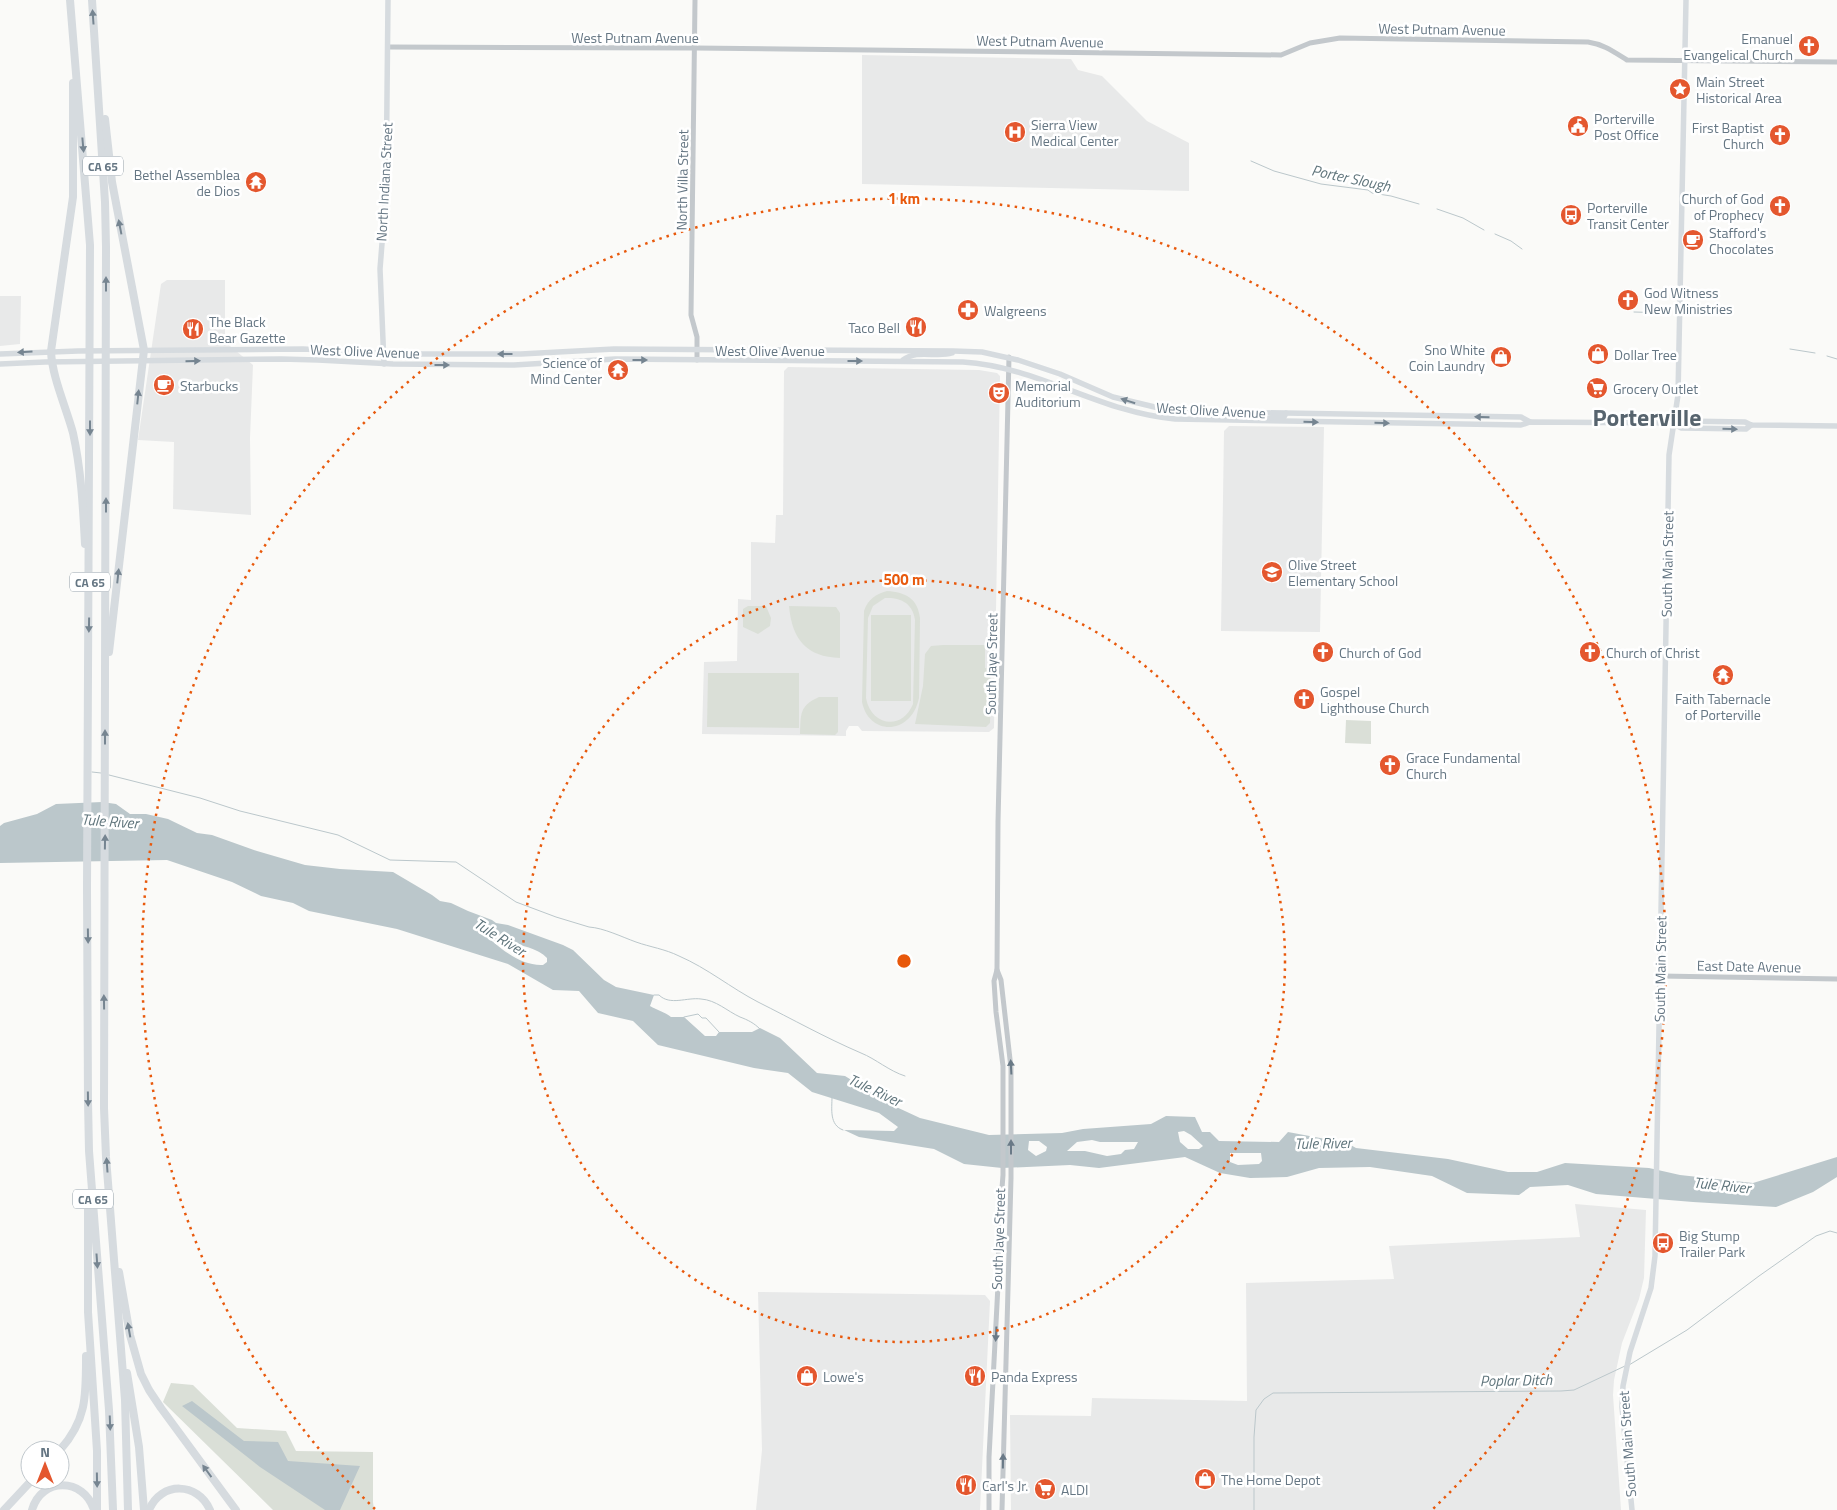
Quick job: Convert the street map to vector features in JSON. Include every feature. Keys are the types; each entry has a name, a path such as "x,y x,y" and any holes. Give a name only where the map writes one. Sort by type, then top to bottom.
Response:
{"highway":[{"name":"CA 65","path":"70,0 89,212 90,605 87,888 89,1151 109,1410 113,1510"},
{"name":"CA 65","path":"92,0 105,202 106,786 104,1108 125,1400 128,1510"},
{"path":"95,39 101,72 112,182 144,350 112,636 105,676"},
{"path":"73,44 73,197 50,351 51,362 70,424 79,464 90,605"},
{"path":"89,1151 88,1312 97,1451 96,1510"},
{"path":"111,1225 130,1335 141,1374 161,1408 236,1510"},
{"path":"67,1440 77,1427 84,1406 88,1312"},
{"path":"119,1319 139,1447 144,1510"},
{"path":"32,1510 36,1500 45,1490 65,1485 85,1493 96,1510"},
{"path":"149,1510 152,1503 163,1492 183,1488 203,1498 210,1510"},
{"path":"4,1510 23,1490"}],"main road":[{"name":"North Indiana Street","path":"384,364 380,269 386,193 388,0"},
{"name":"South Main Street","path":"1632,1510 1622,1407 1624,1376 1630,1352 1652,1288 1655,1265 1669,455 1678,401 1679,381 1686,0"},
{"name":"West Olive Avenue","path":"0,354 50,351 318,349 384,353 521,354 593,350 697,349 982,352 1008,357 1046,369 1113,397 1153,408 1186,411 1521,417 1530,422"},
{"path":"903,361 914,355 947,354 957,351"},
{"name":"West Olive Avenue","path":"0,364 309,360 384,364 532,365 615,360 963,362 989,364 1042,379 1109,406 1146,416 1183,420 1521,426 1530,422 1673,423 1684,421 1745,422 1751,425 1837,426"},
{"path":"1263,421 1273,417 1284,417 1286,413"}],"street":[{"name":"North Villa Street","path":"695,0 691,315 697,337 697,360"},
{"name":"West Putnam Avenue","path":"388,47 695,48 1281,55 1310,43 1326,39 1386,38 1588,42 1607,48 1627,60 1837,62"},
{"name":"South Jaye Street","path":"989,1510 989,1457 1003,1175 1003,1066 994,981 997,970 998,822 1008,357"},
{"name":"South Jaye Street","path":"997,970 1001,980 1012,1068 1002,1510"},
{"name":"East Date Avenue","path":"1660,976 1837,979"}],"shaded area":[{"name":"Sierra View Medical Center","path":"862,55 1071,59 1078,70 1102,76 1147,121 1189,143 1189,191 862,184"},
{"path":"167,280 225,280 225,342 253,365 250,438 251,515 173,509 174,442 138,440 161,284"},
{"path":"0,296 21,296 20,344 0,346"},
{"path":"788,367 979,370 997,373 1000,376 994,728 989,732 862,731 858,726 849,726 846,736 702,734 704,662 737,661 738,599 751,600 751,542 775,543 776,515 783,515 784,371"},
{"name":"Olive Street Elementary School","path":"1229,426 1324,427 1320,632 1221,631 1224,431"},
{"path":"887,591 900,593 914,601 920,618 919,698 915,710 908,719 899,725 890,727 881,726 873,721 866,713 862,702 864,611 870,600 876,595","holes":["885,598 905,602 912,609 915,620 913,704 908,713 902,718 887,722 874,715 866,698 868,618 873,606"]},
{"path":"748,606 766,606 771,618 770,626 758,634 743,627 743,609"},
{"path":"789,606 836,607 840,613 840,658 818,654 803,644 793,628"},
{"path":"871,615 911,615 911,701 871,701"},
{"path":"985,645 985,668 991,669 990,723 986,727 915,724 923,686 925,654 931,646"},
{"path":"708,673 799,673 799,728 707,727"},
{"path":"819,697 838,697 838,732 835,735 800,734 804,707"},
{"path":"1346,720 1371,721 1371,744 1345,743"},
{"path":"1575,1204 1646,1210 1644,1278 1639,1299 1622,1343 1614,1380 1613,1395 1621,1510 1011,1510 1010,1415 1091,1416 1092,1398 1247,1401 1246,1283 1394,1279 1389,1246 1580,1237"},
{"path":"758,1292 985,1295 990,1301 980,1510 756,1510 762,1450"},
{"path":"171,1383 193,1385 237,1428 286,1431 296,1451 373,1452 374,1510 273,1510 163,1402"}],"water":[{"name":"Tule River","path":"102,802 116,804 130,814 146,814 168,819 197,833 212,835 305,865 393,872 440,901 451,903 496,923 508,925 573,950 604,980 616,987 654,995 650,1006 671,1017 684,1017 705,1036 716,1036 719,1032 752,1032 760,1028 780,1038 817,1073 845,1076 892,1105 920,1118 989,1135 1062,1133 1083,1129 1151,1124 1166,1116 1195,1117 1202,1132 1210,1132 1219,1141 1279,1142 1288,1132 1347,1143 1356,1148 1448,1159 1508,1172 1537,1172 1565,1163 1649,1168 1680,1175 1753,1183 1837,1157 1837,1177 1813,1192 1776,1207 1596,1194 1568,1185 1530,1187 1519,1195 1467,1193 1432,1176 1370,1167 1319,1168 1287,1177 1250,1178 1220,1173 1185,1157 1099,1168 1070,1165 1002,1168 964,1164 934,1149 859,1137 844,1130 894,1131 898,1127 879,1113 812,1092 788,1073 754,1068 658,1045 633,1021 598,1013 579,991 553,990 508,964 397,929 309,911 293,903 261,896 232,882 167,860 0,863 0,826 4,823 37,814 56,804","holes":["505,939 533,949 543,954 547,958 547,962 543,965 536,965 522,961 492,941","1184,1131 1203,1146 1199,1149 1188,1149 1180,1142 1178,1132","1092,1140 1100,1142 1138,1142 1134,1149 1125,1150 1121,1154 1107,1156 1085,1151 1067,1151 1077,1142","1029,1141 1039,1141 1047,1147 1046,1151 1036,1156 1028,1150","1230,1153 1261,1153 1262,1161 1259,1164 1238,1165 1230,1162"]},
{"path":"192,1401 244,1441 278,1442 288,1461 360,1466 340,1510 325,1510 260,1467 182,1406"}],"waterway":[{"name":"Porter Slough","path":"1251,161 1274,171 1321,184 1368,190 1372,193 1419,204"},
{"name":"Porter Slough","path":"1437,209 1463,218 1484,230"},
{"name":"Porter Slough","path":"1495,234 1511,241 1522,249"},
{"name":"Porter Slough","path":"1634,312 1670,313"},
{"name":"Porter Slough","path":"1790,349 1815,353"},
{"name":"Porter Slough","path":"1827,356 1837,359"},
{"path":"92,772 101,773"},
{"path":"109,775 200,798 240,811 338,835 390,860 456,862 516,902 556,917 607,931 689,961 758,1002 905,1076"},
{"path":"654,995 659,995 673,1001 696,999 712,1001 751,1022 760,1029"},
{"path":"684,1017 698,1014 702,1018 706,1018 719,1032"},
{"path":"832,1097 833,1121 843,1130"},
{"name":"Poplar Ditch","path":"1629,1365 1687,1330 1816,1236 1830,1231 1837,1233"},
{"name":"Poplar Ditch","path":"1254,1510 1256,1410 1264,1399 1273,1393 1561,1391 1574,1390 1625,1366"}],"place":[{"name":"Emanuel Evangelical Church","path":"1809,46"},
{"name":"Main Street Historical Area","path":"1680,89"},
{"name":"Porterville Post Office","path":"1578,126"},
{"name":"Sierra View Medical Center","path":"1015,132"},
{"name":"First Baptist Church","path":"1780,135"},
{"name":"Bethel Assemblea de Dios","path":"256,182"},
{"name":"Church of God of Prophecy","path":"1780,206"},
{"name":"Porterville Transit Center","path":"1571,215"},
{"name":"Stafford's Chocolates","path":"1693,240"},
{"name":"God Witness New Ministries","path":"1628,300"},
{"name":"Walgreens","path":"968,310"},
{"name":"Taco Bell","path":"916,327"},
{"name":"The Black Bear Gazette","path":"193,329"},
{"name":"Dollar Tree","path":"1598,354"},
{"name":"Sno White Coin Laundry","path":"1501,357"},
{"name":"Science of Mind Center","path":"618,370"},
{"name":"Starbucks","path":"164,385"},
{"name":"Grocery Outlet","path":"1597,388"},
{"name":"Memorial Auditorium","path":"999,393"},
{"name":"Olive Street Elementary School","path":"1272,572"},
{"name":"Church of God","path":"1323,652"},
{"name":"Church of Christ","path":"1590,652"},
{"name":"Faith Tabernacle of Porterville","path":"1723,675"},
{"name":"Gospel Lighthouse Church","path":"1304,699"},
{"name":"Grace Fundamental Church","path":"1390,765"},
{"name":"Big Stump Trailer Park","path":"1663,1243"},
{"name":"Lowe's","path":"807,1376"},
{"name":"Panda Express","path":"975,1376"},
{"name":"The Home Depot","path":"1205,1479"},
{"name":"Carl's Jr.","path":"966,1485"},
{"name":"ALDI","path":"1045,1489"}],"district":[{"name":"Porterville","path":"1647,417"}]}
